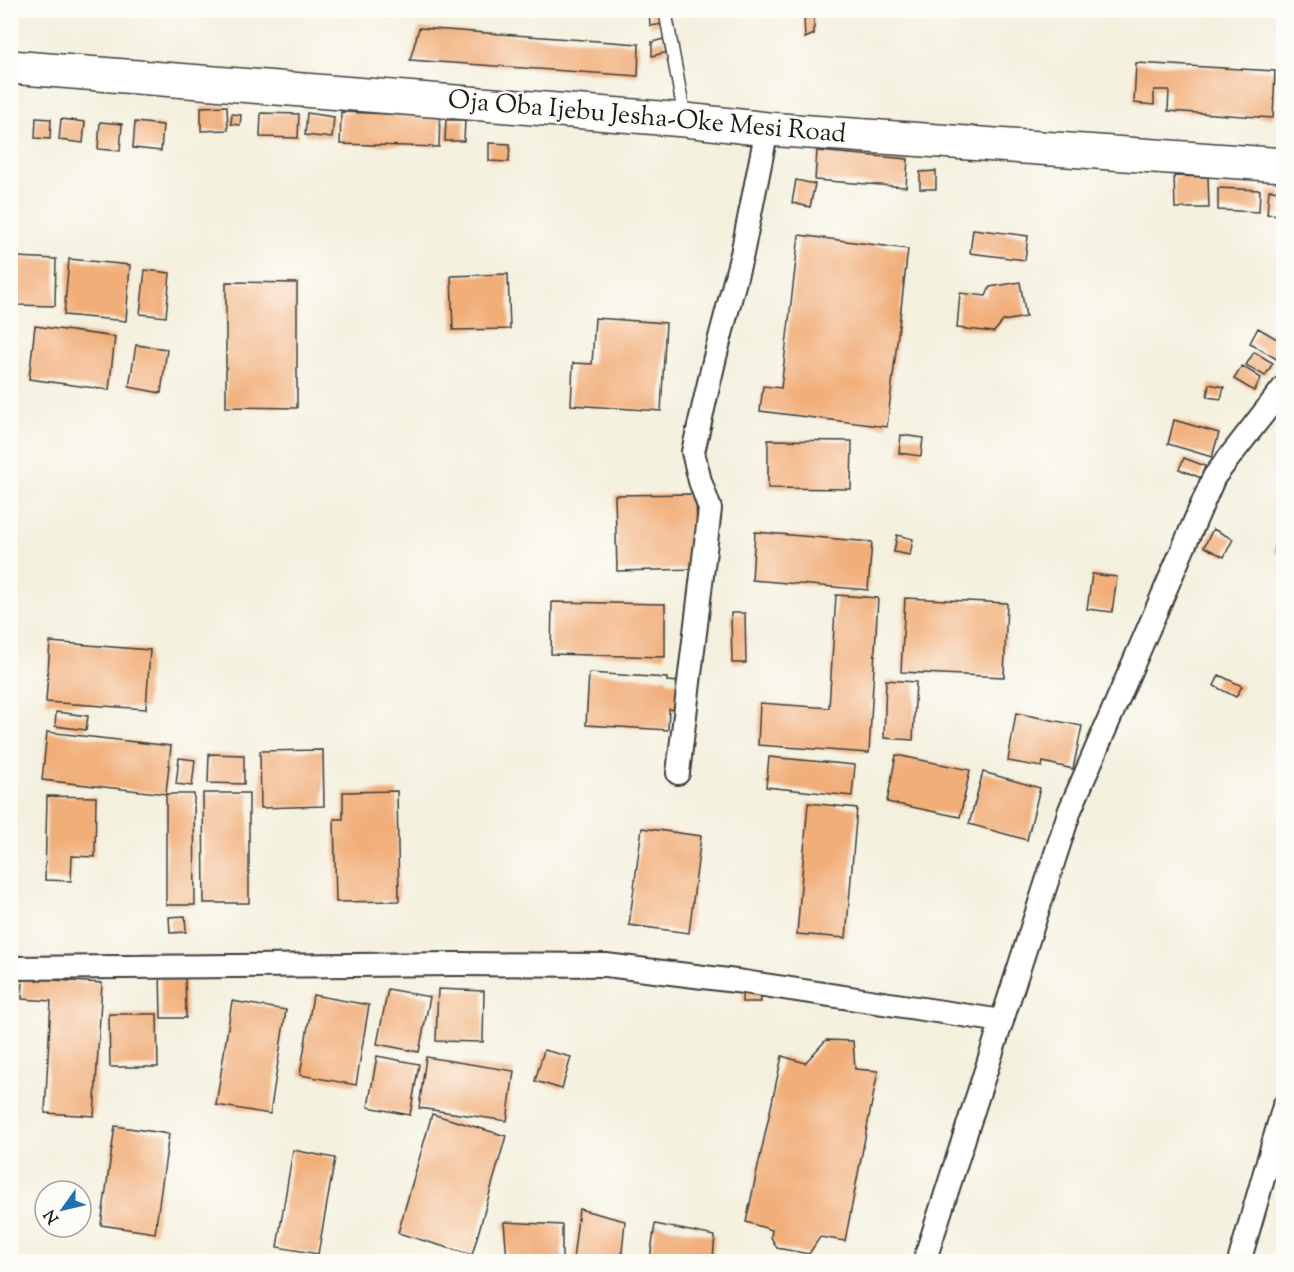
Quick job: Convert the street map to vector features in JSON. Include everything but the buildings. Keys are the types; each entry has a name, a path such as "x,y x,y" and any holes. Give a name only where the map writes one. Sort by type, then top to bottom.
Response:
{"main road":[{"name":"Oja Oba Ijebu Jesha-Oke Mesi Road","path":"10,67 685,120 767,129 1284,165"}],"street":[{"path":"678,772 710,509 693,452 742,254 767,129"},
{"path":"924,1262 1070,810 1214,477 1284,387"},
{"path":"10,968 606,965 744,982 1002,1021"},
{"path":"1239,1262 1284,1106"}],"lane":[{"path":"665,10 685,120"}]}
